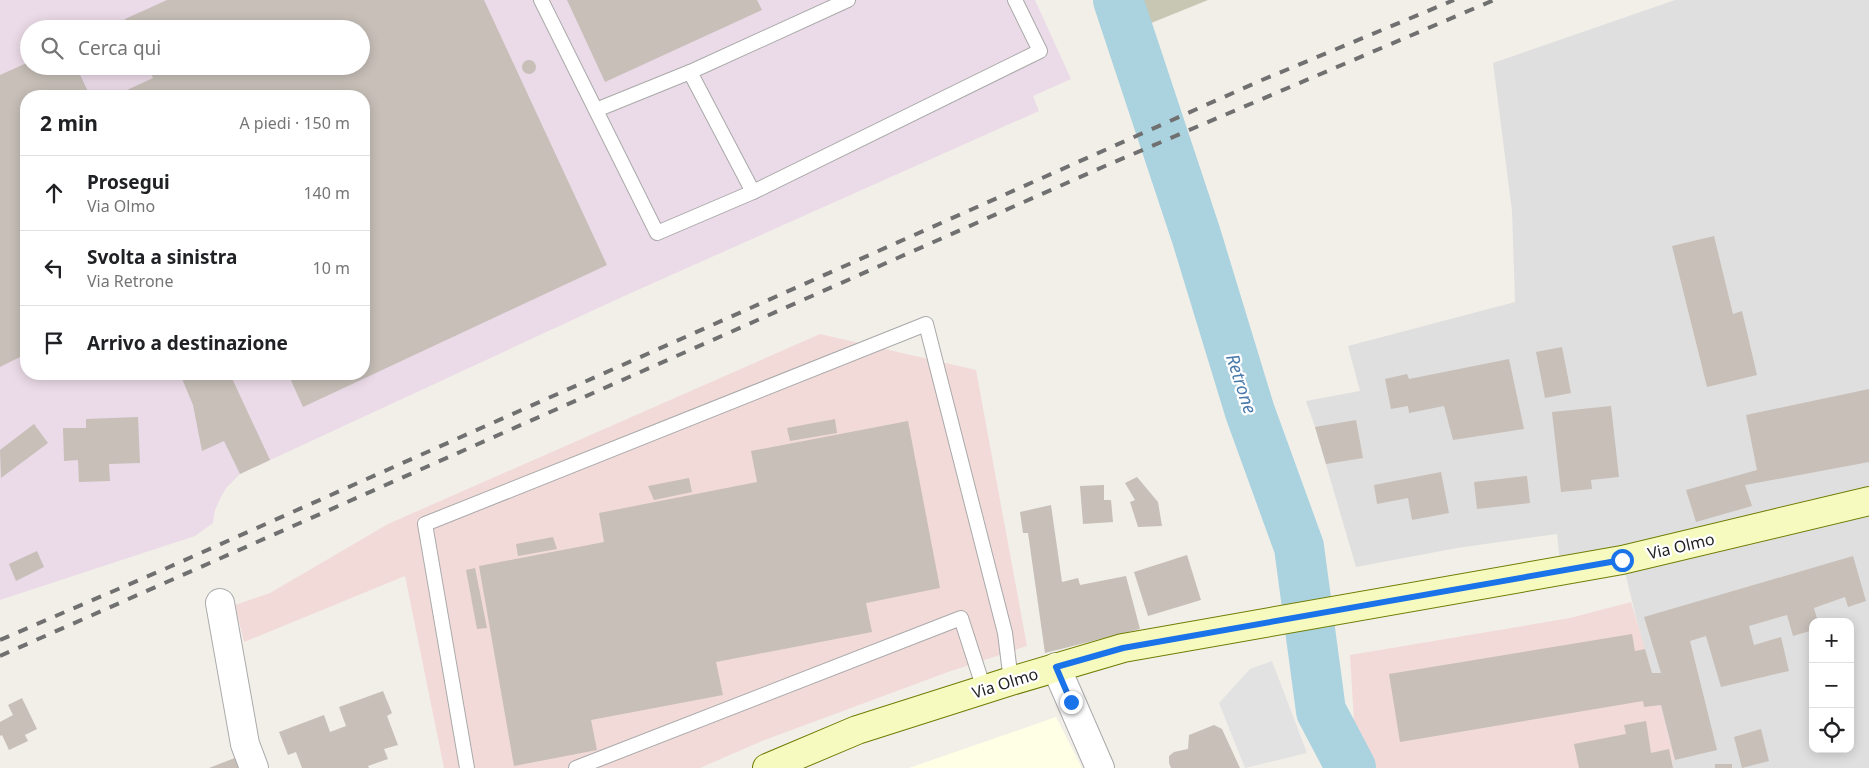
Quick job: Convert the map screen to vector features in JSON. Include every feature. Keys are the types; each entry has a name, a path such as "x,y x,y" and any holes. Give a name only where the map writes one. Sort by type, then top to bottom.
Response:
{"main road":[{"name":"Via Olmo","path":"767,768 857,730 984,689 1123,648 1622,560 1869,501"}],"street":[{"path":"220,603 245,744 254,768"},
{"path":"1056,667 1100,768"}],"lane":[{"path":"541,0 657,233 754,192 1040,51 1015,0"},
{"path":"596,110 690,72 848,0"},
{"path":"690,72 754,192"},
{"path":"467,768 425,524 926,324 1005,633 1011,681"},
{"path":"576,768 961,618 984,689"}],"shaded area":[{"path":"0,0 1035,0 1071,79 1033,96 1039,111 622,297 240,474 226,488 215,510 213,523 195,536 0,600"},
{"path":"1117,0 1208,0 1129,32"},
{"path":"1675,0 1869,0 1869,768 1673,768 1622,560 1561,572 1557,534 1457,548 1356,567 1306,401 1360,391 1348,346 1515,302 1512,211 1493,63"},
{"path":"820,334 976,370 1027,646 948,672 762,741 700,768 444,768 405,576 244,642 235,605 270,593 388,524"},
{"path":"1631,602 1675,760 1672,761 1673,768 1370,768 1355,738 1350,655 1570,618"},
{"path":"1272,661 1307,753 1245,768 1219,703 1250,669"},
{"path":"1056,717 1082,768 909,768"}],"building":[{"path":"167,0 484,0 607,265 370,376 370,90 127,90 153,78 152,75 370,75 370,20 125,19"},
{"path":"567,0 757,0 762,10 605,82"},
{"path":"529,60 534,62 536,67 534,72 529,74 524,72 522,67 524,62"},
{"path":"20,66 20,75 80,75 87,90 20,90 20,357 0,367 0,75"},
{"path":"1714,236 1733,314 1742,311 1757,375 1707,387 1672,246"},
{"path":"1562,347 1571,393 1545,398 1536,352"},
{"path":"1509,359 1524,429 1453,440 1444,406 1409,413 1408,406 1391,409 1385,379 1407,374 1409,379"},
{"path":"183,380 233,380 270,460 240,474 224,441 202,451 193,405"},
{"path":"291,380 361,380 303,407"},
{"path":"1869,389 1869,462 1745,485 1752,506 1696,522 1686,490 1757,470 1746,415"},
{"path":"1611,406 1619,477 1591,480 1592,489 1561,492 1552,412"},
{"path":"138,417 140,463 109,464 110,481 79,482 78,460 64,461 63,428 86,428 86,419"},
{"path":"835,419 837,433 790,441 787,428"},
{"path":"1356,420 1363,458 1326,464 1315,427"},
{"path":"908,421 940,588 866,603 872,632 716,662 723,695 591,720 597,750 514,766 479,566 604,542 599,513 757,482 751,451"},
{"path":"34,424 48,443 1,478 0,450"},
{"path":"1441,472 1449,513 1412,520 1408,498 1377,504 1374,485"},
{"path":"1527,476 1530,503 1477,509 1474,482"},
{"path":"1137,477 1158,502 1162,526 1138,527 1130,502 1135,500 1125,483"},
{"path":"689,478 692,492 654,500 648,486"},
{"path":"1104,485 1104,500 1111,500 1113,522 1083,524 1080,486"},
{"path":"1051,505 1062,582 1078,578 1080,585 1126,576 1140,629 1045,653 1028,533 1023,533 1020,512"},
{"path":"553,537 557,549 518,556 516,544"},
{"path":"37,551 44,567 16,581 9,564"},
{"path":"1187,555 1201,600 1148,616 1134,572"},
{"path":"1853,556 1866,601 1848,607 1845,597 1814,608 1817,618 1809,618 1809,631 1793,636 1787,615 1749,626 1754,645 1781,637 1789,671 1721,687 1706,636 1690,641 1717,750 1675,760 1661,705 1644,707 1643,701 1400,742 1389,674 1632,634 1635,651 1645,649 1652,673 1661,673 1644,617"},
{"path":"475,568 487,628 477,629 466,570"},
{"path":"383,691 392,713 387,716 398,745 384,749 388,759 368,766 369,768 302,768 296,752 288,755 279,732 324,715 330,732 346,726 339,707"},
{"path":"22,698 37,729 25,735 28,741 9,750 2,735 0,736 0,722 13,715 8,705"},
{"path":"1646,721 1651,753 1669,749 1673,768 1579,768 1574,744 1626,734 1624,725"},
{"path":"1214,725 1222,729 1240,768 1171,768 1169,756 1174,752 1188,749 1189,735"},
{"path":"1761,729 1769,761 1742,768 1734,737"},
{"path":"245,754 250,768 209,768"},
{"path":"1715,764 1732,764 1732,768 1715,768"}],"waterway":[{"name":"Retrone","path":"1118,0 1196,235 1250,412 1299,547 1321,711 1351,768"}],"railway":[{"path":"0,640 167,568 1262,80 1454,0"},
{"path":"0,656 1105,166 1494,0"}],"route":[{"path":"1071,702 1056,667 1123,648 1622,560"}]}
